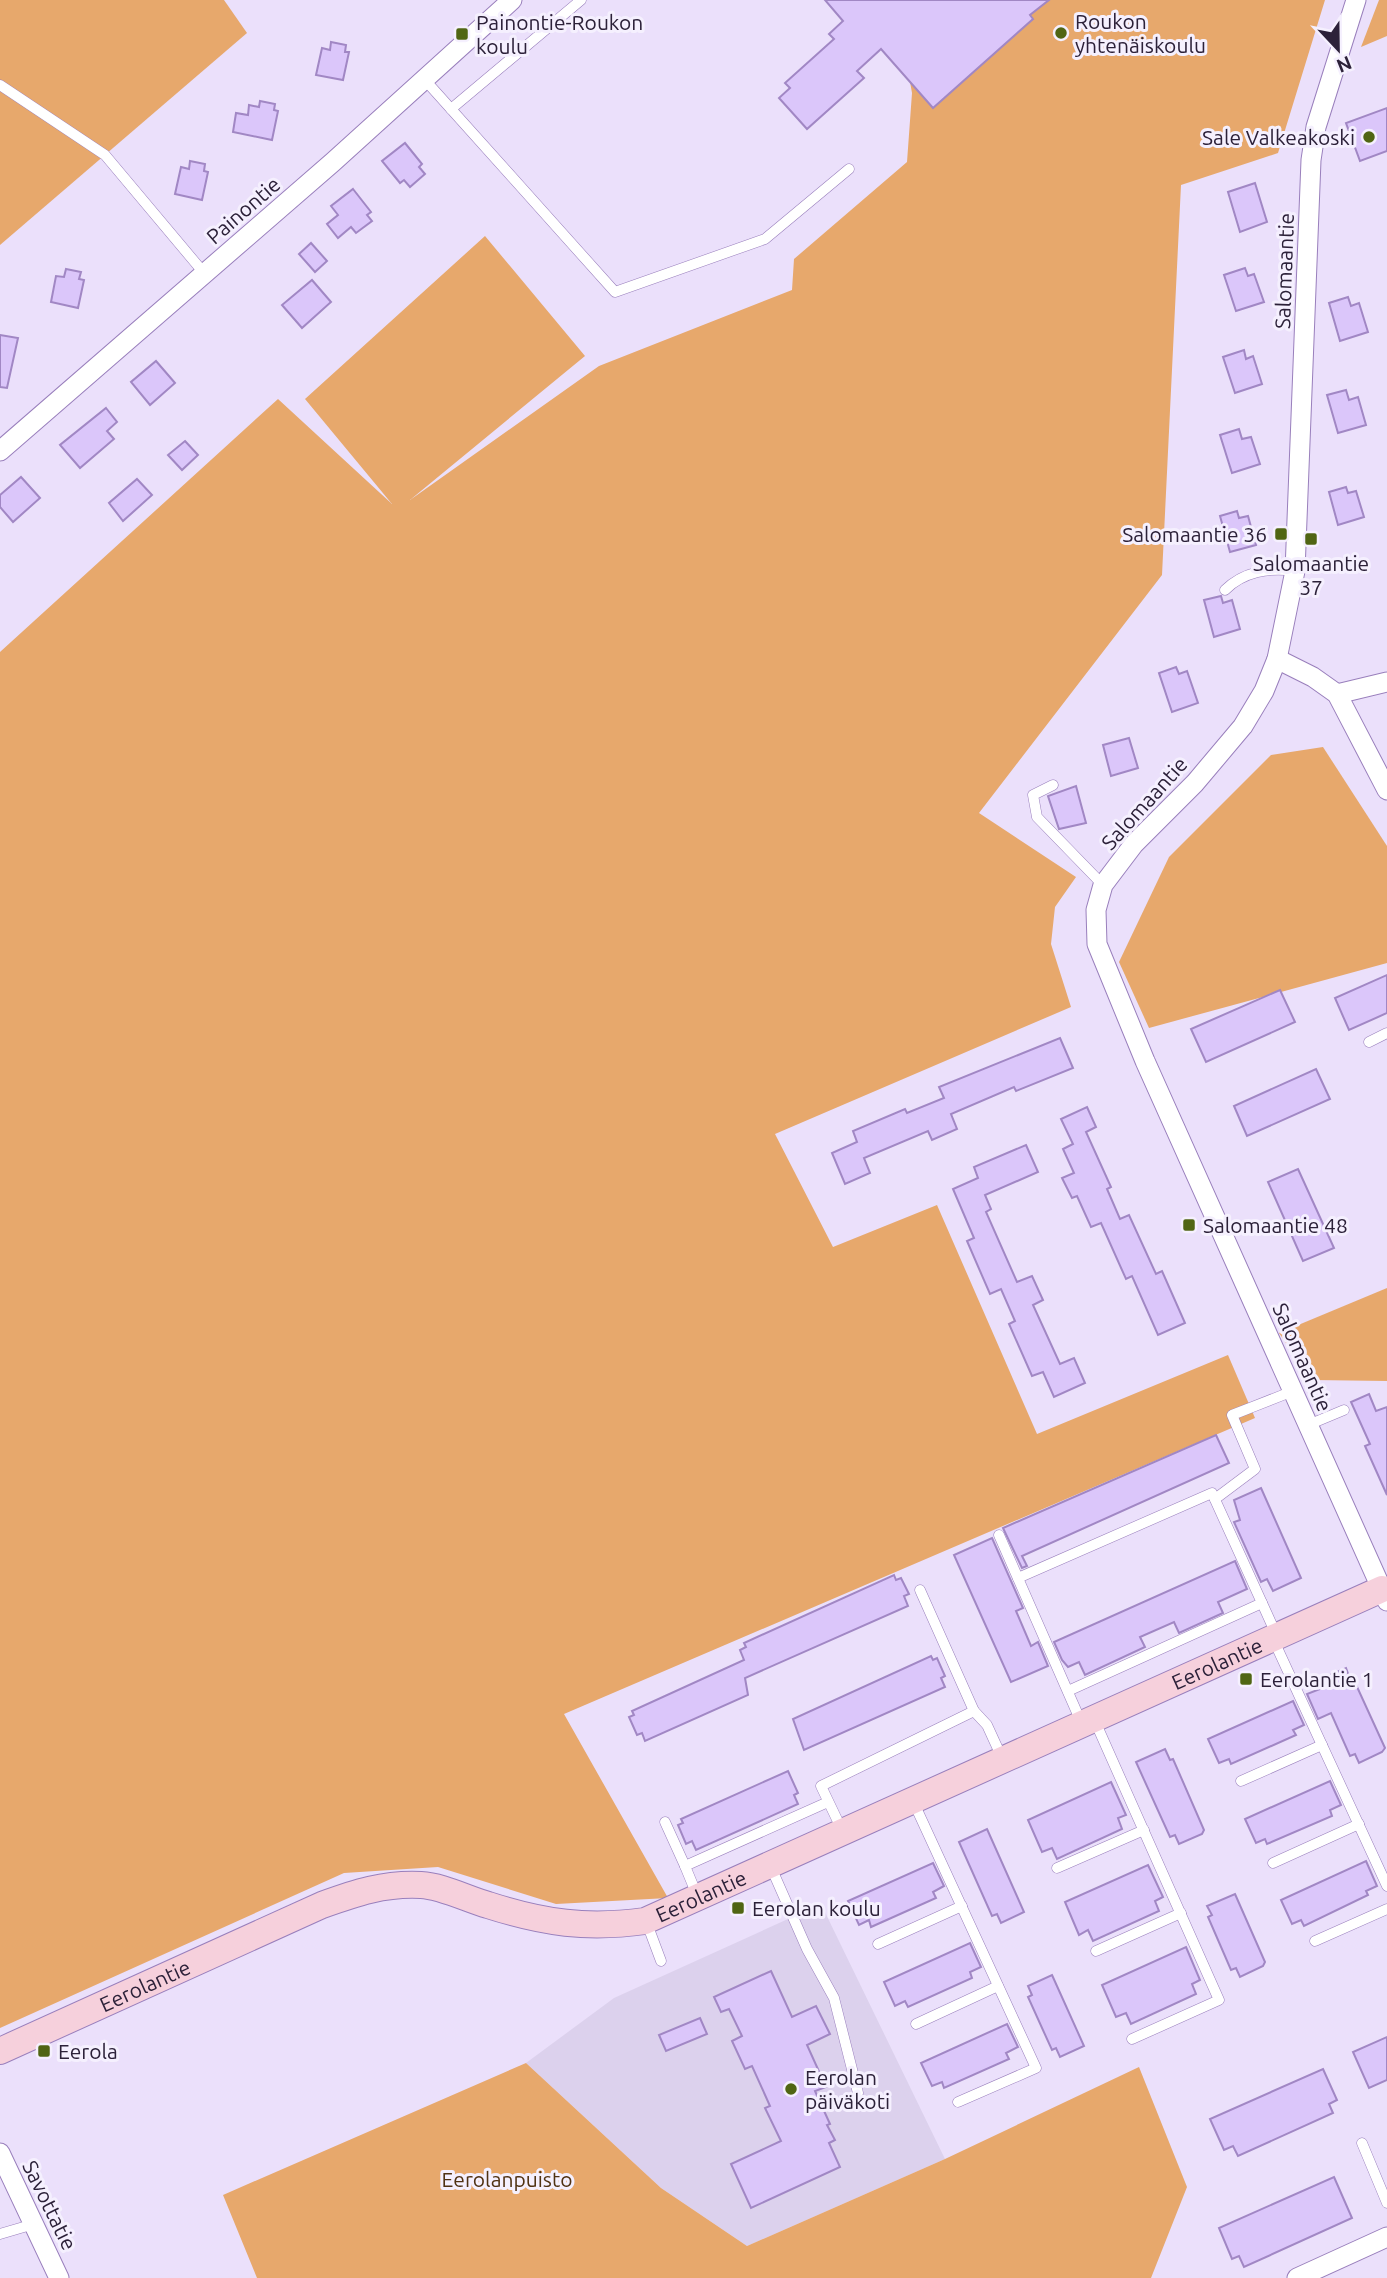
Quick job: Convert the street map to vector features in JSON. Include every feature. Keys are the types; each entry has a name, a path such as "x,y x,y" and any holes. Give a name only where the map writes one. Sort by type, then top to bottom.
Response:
{"street":[{"name":"Painontie","path":"0,451 512,0"},
{"name":"Salomaantie","path":"1356,0 1315,127 1311,160 1295,571 1277,659 1264,691 1243,726 1195,783 1134,844 1103,885 1096,909 1097,944 1109,978 1384,1595"},
{"path":"1277,659 1313,677 1337,694 1387,790"},
{"path":"1337,694 1387,682"},
{"name":"Eerolantie","path":"0,2051 322,1905 374,1887 423,1885 524,1917 573,1926 605,1927 645,1921 1274,1636 1384,1595"},
{"name":"Savottatie","path":"0,2153 59,2278"},
{"path":"1297,2278 1387,2237"}],"lane":[{"path":"451,109 581,0"},
{"path":"425,79 615,292 765,239 849,169"},
{"path":"0,85 105,155 204,273"},
{"path":"1225,590 1238,576 1280,568 1295,571"},
{"path":"1053,785 1033,795 1037,817 1103,885"},
{"path":"1369,1042 1387,1033"},
{"path":"1215,1499 1255,1469 1233,1415 1294,1391"},
{"path":"1308,1425 1344,1410"},
{"path":"1018,1578 1212,1493 1387,1886"},
{"path":"999,1535 1068,1691 1088,1722 1143,1830 1219,2000 1132,2039"},
{"path":"920,1590 974,1711 987,1725 1003,1760"},
{"path":"1068,1691 1262,1603"},
{"path":"843,1832 821,1786 974,1711"},
{"path":"1241,1781 1322,1745"},
{"path":"912,1801 1036,2068 958,2102"},
{"path":"685,1866 828,1802"},
{"path":"665,1822 698,1897"},
{"path":"1273,1863 1359,1824"},
{"path":"1057,1868 1143,1830"},
{"path":"770,1865 807,1949 834,1998 858,2093"},
{"path":"878,1944 962,1906"},
{"path":"1315,1941 1387,1909"},
{"path":"1096,1951 1181,1913"},
{"path":"645,1921 661,1961"},
{"path":"916,2024 998,1986"},
{"path":"1362,2143 1387,2203"},
{"path":"0,2234 34,2224"}],"shaded area":[{"path":"821,1904 945,2159 747,2246 661,2188 526,2063 614,1998"}],"green space":[{"path":"0,0 224,0 247,33 0,245"},
{"path":"876,0 1325,0 1278,153 1181,185 1162,575 979,813 1076,877 1055,907 1051,944 1071,1007 775,1134 833,1247 937,1205 1037,1434 1228,1355 1255,1418 564,1714 668,1898 556,1904 438,1867 344,1873 0,2028 0,652 278,399 392,504 305,399 485,236 585,356 410,500 599,366 792,290 794,259 907,162 912,93 899,19"},
{"path":"1379,0 1387,0 1387,36 1361,47"},
{"path":"1323,747 1387,846 1387,963 1149,1028 1119,962 1169,857 1271,755"},
{"path":"1387,1288 1387,1381 1312,1380 1279,1333"},
{"name":"Eerolanpuisto","path":"526,2063 661,2188 747,2246 945,2159 1139,2067 1187,2187 1151,2278 257,2278 223,2195"}],"building":[{"path":"825,0 1049,0 1030,15 1033,19 933,108 881,49 857,71 864,78 807,129 779,98 790,88 785,83 834,39 829,34 843,21"},
{"path":"331,42 346,45 345,52 349,52 343,80 316,75 322,48 330,50"},
{"path":"260,101 275,104 274,110 278,111 272,140 233,132 236,113 248,115 249,105 259,107"},
{"name":"Sale Valkeakoski","path":"1387,108 1387,151 1360,161 1346,123"},
{"path":"405,143 422,164 419,167 425,174 410,187 404,180 400,183 382,161"},
{"path":"190,161 205,164 204,171 208,172 202,200 175,194 181,167 189,169"},
{"path":"1255,183 1267,222 1240,232 1228,192"},
{"path":"353,189 371,212 367,215 372,221 356,233 351,227 338,238 327,224 338,215 331,206"},
{"path":"311,243 327,261 315,272 299,254"},
{"path":"1245,268 1248,276 1254,274 1264,302 1236,311 1224,275"},
{"path":"66,269 81,272 79,279 84,280 78,308 51,302 56,276 64,277"},
{"path":"312,280 331,302 302,328 282,305"},
{"path":"1348,297 1351,306 1359,303 1368,332 1340,341 1329,303"},
{"path":"0,335 18,338 7,388 0,387"},
{"path":"1244,350 1246,359 1253,356 1262,384 1235,393 1223,357"},
{"path":"156,361 175,383 150,405 131,382"},
{"path":"1346,390 1349,400 1358,397 1366,425 1338,433 1327,395"},
{"path":"106,408 117,422 107,431 114,439 80,468 60,445"},
{"path":"1239,429 1242,439 1251,437 1260,464 1232,473 1220,435"},
{"path":"185,441 198,455 182,470 168,455"},
{"path":"21,477 40,498 13,522 0,507 0,495"},
{"path":"137,479 152,495 123,521 109,503"},
{"path":"1346,487 1348,493 1356,491 1364,517 1338,525 1329,492"},
{"path":"1237,511 1239,518 1248,516 1256,545 1230,552 1220,516"},
{"path":"1221,596 1223,603 1232,600 1240,629 1214,637 1204,600"},
{"path":"1176,667 1179,674 1187,671 1198,703 1172,712 1159,673"},
{"path":"1129,738 1138,768 1111,776 1103,745"},
{"path":"1076,786 1086,823 1059,829 1048,796"},
{"path":"1387,975 1387,1013 1349,1030 1335,998"},
{"path":"1280,990 1295,1022 1206,1062 1191,1029"},
{"path":"1060,1038 1073,1068 1016,1091 1014,1087 951,1114 957,1129 932,1140 928,1131 864,1158 870,1173 845,1184 832,1153 857,1142 853,1131 905,1109 907,1113 944,1098 939,1087"},
{"path":"1316,1069 1330,1099 1247,1136 1234,1106"},
{"path":"1087,1107 1096,1127 1086,1132 1111,1187 1107,1189 1120,1219 1129,1215 1156,1274 1162,1271 1185,1323 1158,1335 1132,1276 1126,1279 1101,1223 1091,1227 1077,1196 1072,1198 1062,1178 1074,1173 1063,1149 1073,1144 1061,1119"},
{"path":"1026,1145 1038,1172 985,1195 991,1209 986,1212 1017,1282 1032,1276 1043,1300 1033,1305 1060,1364 1074,1358 1085,1383 1054,1397 1043,1372 1032,1376 1009,1324 1015,1321 1001,1289 990,1294 967,1241 974,1238 953,1189 978,1178 974,1167"},
{"path":"1298,1169 1334,1248 1303,1261 1268,1182"},
{"path":"1369,1394 1376,1411 1387,1407 1387,1495 1365,1446 1370,1444 1351,1402"},
{"path":"1216,1435 1229,1463 1022,1556 1027,1566 1022,1568 1003,1528"},
{"path":"1261,1488 1301,1578 1273,1591 1267,1579 1261,1582 1234,1522 1240,1520 1234,1500"},
{"path":"992,1538 1023,1608 1016,1611 1031,1646 1038,1642 1048,1666 1011,1682 954,1555"},
{"path":"1235,1561 1247,1589 1218,1602 1223,1613 1179,1633 1174,1622 1140,1637 1145,1647 1085,1675 1079,1662 1068,1667 1062,1660 1054,1642"},
{"path":"894,1575 896,1580 901,1578 909,1594 904,1596 908,1606 745,1678 748,1695 645,1741 642,1733 637,1735 629,1717 634,1715 632,1711 744,1660 740,1650 746,1647 744,1643"},
{"path":"931,1656 933,1660 937,1658 945,1676 941,1678 945,1687 804,1750 793,1719"},
{"path":"1346,1668 1385,1748 1359,1763 1355,1754 1350,1756 1331,1713 1318,1719 1307,1694 1320,1689 1316,1681"},
{"path":"1293,1701 1304,1725 1293,1730 1296,1735 1231,1764 1229,1759 1219,1763 1208,1739"},
{"path":"1165,1749 1170,1760 1173,1759 1204,1830 1202,1834 1179,1844 1175,1835 1170,1837 1136,1762"},
{"path":"788,1771 798,1793 794,1795 798,1804 696,1850 692,1841 686,1844 678,1825 683,1823 681,1819"},
{"path":"1330,1781 1341,1805 1330,1810 1332,1816 1267,1844 1265,1839 1256,1843 1245,1819"},
{"path":"1111,1782 1126,1815 1118,1818 1122,1829 1057,1859 1052,1848 1042,1852 1028,1820"},
{"path":"987,1829 1024,1912 1001,1923 997,1914 992,1916 959,1842"},
{"path":"1366,1861 1377,1886 1366,1891 1368,1895 1304,1926 1301,1920 1292,1924 1281,1900"},
{"path":"933,1863 944,1886 933,1892 936,1898 871,1927 869,1920 859,1925 848,1901"},
{"path":"1148,1865 1163,1897 1155,1901 1159,1911 1093,1941 1088,1930 1079,1935 1065,1902"},
{"path":"1235,1894 1265,1962 1263,1966 1240,1977 1236,1968 1231,1970 1208,1917 1212,1915 1207,1906"},
{"path":"970,1943 981,1967 970,1972 972,1978 908,2007 905,2001 895,2006 884,1982"},
{"path":"1186,1947 1200,1980 1192,1984 1196,1994 1131,2024 1126,2013 1116,2017 1102,1985"},
{"name":"Eerolan päiväkoti","path":"771,1971 792,2017 816,2006 830,2034 807,2045 826,2087 815,2091 830,2124 827,2125 835,2140 829,2143 840,2167 751,2208 731,2164 781,2141 765,2108 770,2106 752,2066 745,2069 732,2041 742,2036 729,2009 721,2012 714,1997"},
{"path":"1052,1975 1084,2046 1060,2057 1056,2048 1052,2050 1028,1997 1032,1995 1028,1986"},
{"path":"700,2018 707,2034 666,2051 659,2035"},
{"path":"1007,2024 1018,2047 1006,2053 1009,2059 944,2088 942,2082 932,2086 921,2063"},
{"path":"1387,2037 1387,2080 1369,2088 1353,2052"},
{"path":"1323,2069 1337,2100 1329,2104 1333,2113 1238,2156 1233,2146 1224,2150 1210,2119"},
{"path":"1334,2177 1352,2218 1244,2267 1239,2256 1232,2259 1219,2228"}],"place":[{"name":"Roukon yhtenäiskoulu","path":"1061,33"},
{"name":"Painontie-Roukon koulu","path":"462,34"},
{"name":"Sale Valkeakoski","path":"1369,137"},
{"name":"Salomaantie 36","path":"1281,534"},
{"name":"Salomaantie 37","path":"1311,539"},
{"name":"Salomaantie 48","path":"1189,1225"},
{"name":"Eerolantie 1","path":"1246,1679"},
{"name":"Eerolan koulu","path":"738,1908"},
{"name":"Eerola","path":"44,2051"},
{"name":"Eerolan päiväkoti","path":"791,2089"}]}
